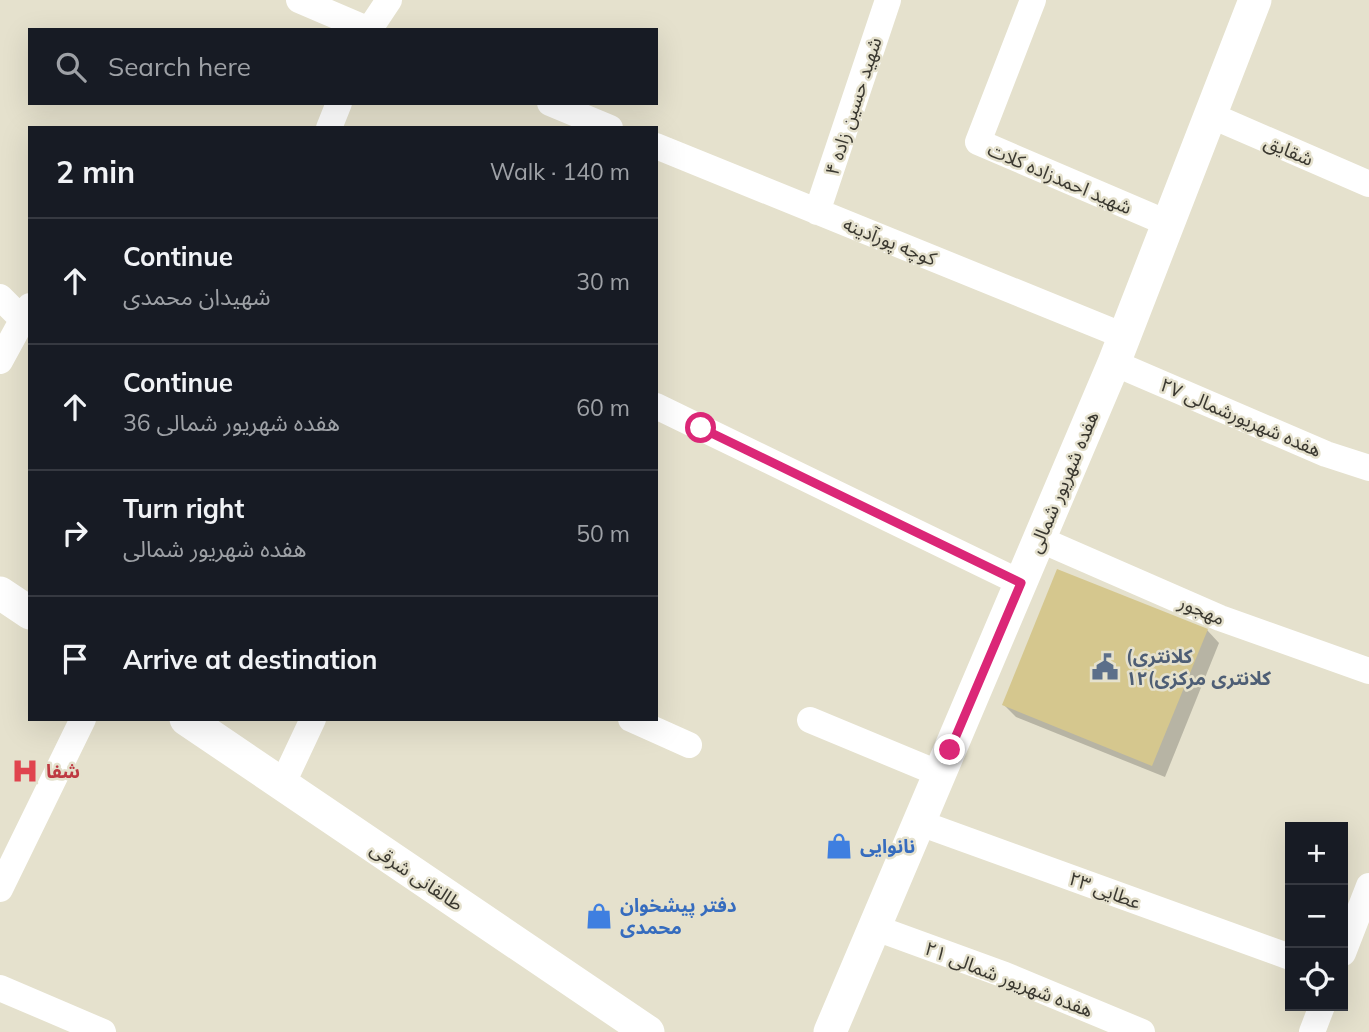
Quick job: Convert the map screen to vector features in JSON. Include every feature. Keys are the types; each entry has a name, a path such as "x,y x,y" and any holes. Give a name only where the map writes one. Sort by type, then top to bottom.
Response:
{"main road":[{"name":"هفده شهریور شمالی","path":"830,1032 1119,349 1255,0"},
{"path":"0,593 28,612"},
{"name":"طالقانی شرقی","path":"189,721 648,1032"},
{"name":"هفده شهریور شمالی","path":"844,999 845,1032"}],"street":[{"path":"299,0 364,28"},
{"path":"370,28 389,0"},
{"name":"۴ شهید حسین زاده","path":"817,212 888,0"},
{"name":"شهید احمدزاده کلات","path":"1033,0 978,142 1167,223"},
{"path":"330,126 338,105"},
{"path":"555,105 605,126"},
{"name":"شقایق","path":"1210,115 1369,184"},
{"name":"کوچه پورآدینه","path":"658,147 817,212 1119,349"},
{"path":"0,297 27,316 0,361"},
{"name":"هفده شهریورشمالی ۲۷","path":"1119,349 1326,454 1369,468"},
{"path":"658,407 1021,583"},
{"name":"مهجور","path":"1039,539 1220,618 1369,671"},
{"path":"810,720 940,774"},
{"path":"0,889 82,721"},
{"path":"282,785 312,721"},
{"path":"635,721 689,745"},
{"name":"عطایی ۲۳","path":"920,823 1285,955"},
{"path":"1346,948 1361,927 1369,886"},
{"name":"هفده شهریور شمالی ۲۱","path":"876,928 1005,975 1142,1032"},
{"path":"0,988 103,1032"},
{"path":"1312,1032 1320,1011"}],"building":[{"name":"(کلانتری ۱۲(کلانتری مرکزی","path":"1057,569 1208,629 1152,766 1002,705"}],"place":[{"name":"(کلانتری ۱۲(کلانتری مرکزی","path":"1105,667"},
{"name":"شفا","path":"25,771"},
{"name":"نانوایی","path":"839,846"},
{"name":"دفتر پیشخوان محمدی","path":"599,916"}],"route":[{"path":"701,428 1021,583 950,750"}]}
